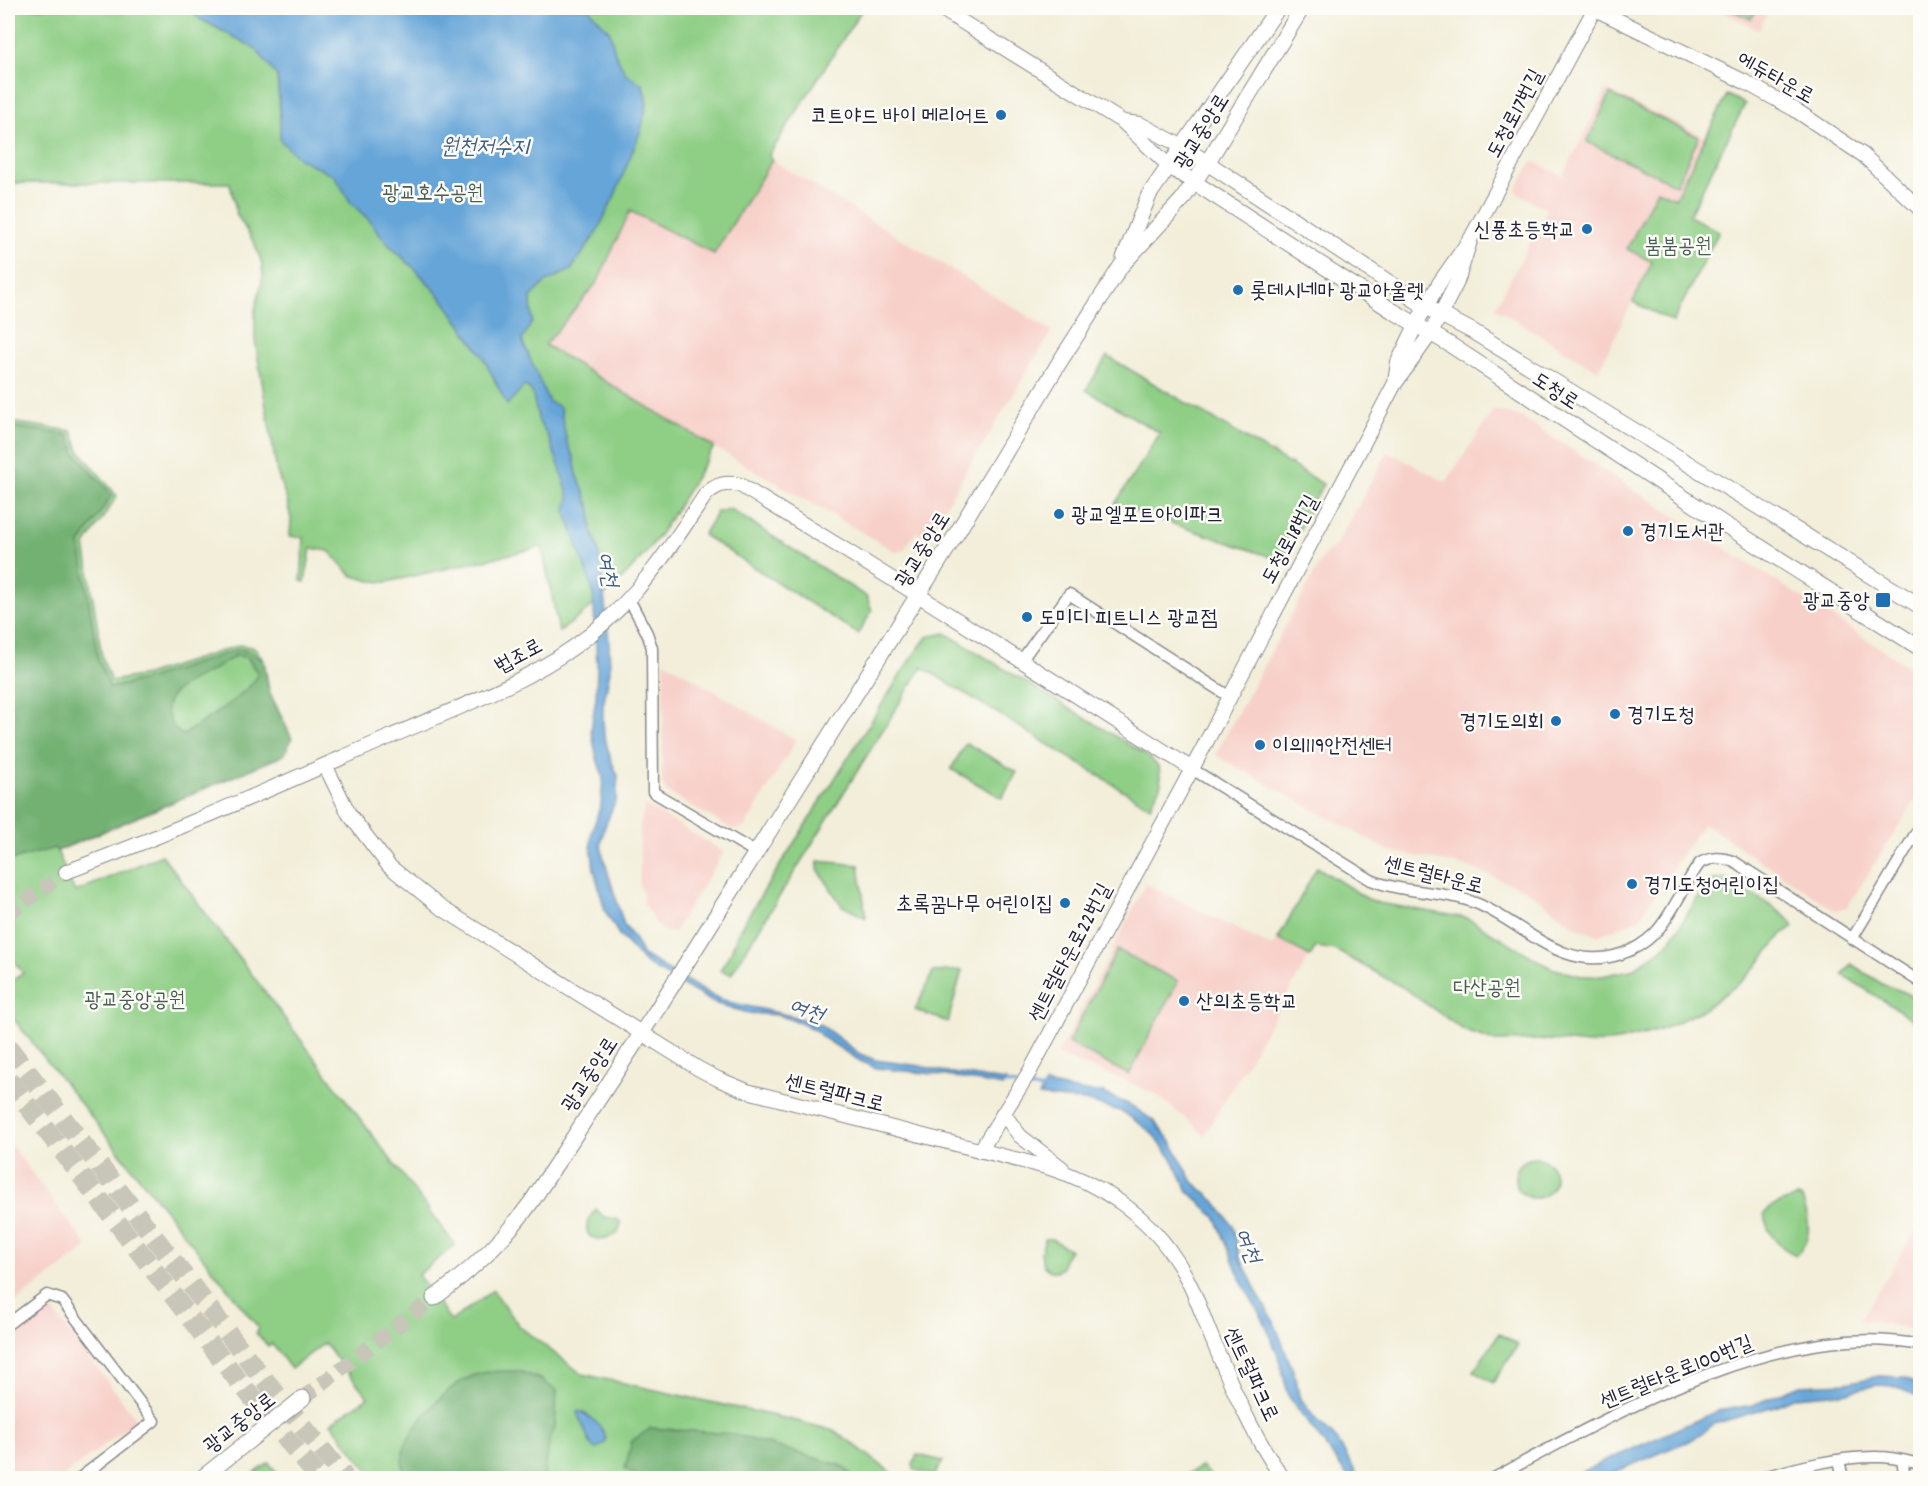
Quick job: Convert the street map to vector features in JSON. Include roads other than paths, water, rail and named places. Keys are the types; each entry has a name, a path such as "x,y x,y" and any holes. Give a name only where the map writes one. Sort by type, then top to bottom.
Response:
{"main road":[{"name":"광교중앙로","path":"434,1298 471,1270 516,1224 658,1008 918,595 1120,266 1149,195 1278,8"},
{"name":"광교중앙로","path":"1120,266 1182,200 1302,8"},
{"name":"도청로","path":"1183,147 1426,307 1472,331 1920,606"},
{"name":"도청로","path":"1169,166 1920,648"},
{"name":"광교중앙로","path":"202,1479 303,1398"}],"street":[{"path":"940,8 1123,122 1169,166"},
{"name":"에듀타운로","path":"1594,8 1745,81 1794,110 1863,155 1920,209"},
{"name":"도청로17번길","path":"1394,385 1398,362 1426,307 1440,282 1471,238 1594,8"},
{"path":"1123,122 1140,124 1183,147"},
{"name":"도청로17번길","path":"1431,333 1457,282 1471,238"},
{"name":"도청로18번길","path":"1192,769 1394,385 1431,333"},
{"name":"법조로","path":"66,872 215,814 494,691 552,662 591,634 627,602 656,567 706,494 720,484 740,485 918,595"},
{"path":"1021,661 1069,594 1230,697"},
{"name":"센트럴타운로","path":"918,595 1371,880 1400,890 1473,902 1551,947 1576,957 1589,959 1611,957 1629,952 1647,941 1657,932 1700,863 1708,858 1718,858 1734,861 1920,982"},
{"path":"627,602 652,648 653,792 755,852"},
{"name":"센트럴파크로","path":"325,765 349,814 389,866 440,907 718,1080 747,1091 1039,1165 1073,1176 1135,1213 1156,1233 1188,1280 1230,1382 1256,1434 1283,1479"},
{"name":"센트럴타운로22번길","path":"980,1151 1030,1071 1192,769"},
{"path":"1852,939 1920,826"},
{"path":"1003,1112 1020,1136 1073,1176"},
{"path":"8,1324 47,1294 62,1300 154,1421 80,1479"},
{"name":"센트럴타운로100번길","path":"1494,1479 1586,1428 1644,1401 1754,1359 1804,1347 1840,1342 1882,1340 1920,1345"},
{"path":"1761,1479 1839,1460 1881,1457 1920,1464"},
{"path":"1839,1460 1843,1479"},
{"path":"1902,1460 1905,1479"}],"water":[{"name":"원천저수지","path":"187,8 588,8 610,32 615,53 626,74 643,85 647,104 641,130 615,195 597,232 571,270 546,282 531,297 532,322 522,340 549,402 560,407 567,443 591,510 592,531 598,547 609,640 610,671 603,706 604,735 618,776 616,799 604,829 601,844 624,925 643,955 711,995 729,1002 821,1025 860,1054 875,1060 1006,1081 1003,1086 934,1074 876,1068 860,1061 822,1037 816,1030 798,1022 778,1015 748,1013 714,1003 646,964 619,935 605,911 594,869 591,845 591,835 601,804 603,777 591,730 596,697 597,665 593,591 566,512 569,498 560,468 548,436 539,422 532,392 525,385 507,405 483,357 445,302 351,203 335,176 300,159 280,140 277,76 255,48 200,19"},
{"path":"1045,1084 1079,1091 1101,1092 1132,1106 1154,1121 1172,1143 1193,1182 1215,1201 1233,1226 1240,1257 1274,1322 1296,1378 1299,1396 1313,1416 1337,1440 1359,1478 1349,1478 1289,1397 1277,1353 1264,1321 1242,1283 1216,1218 1188,1191 1173,1160 1151,1132 1123,1112 1085,1101 1039,1096"},
{"path":"1879,1376 1904,1377 1920,1387 1920,1397 1892,1386 1877,1385 1843,1393 1796,1397 1775,1406 1714,1424 1693,1439 1601,1478 1568,1478 1717,1411 1753,1405 1800,1385 1846,1383"},
{"path":"579,1411 596,1422 605,1435 604,1444 596,1449 591,1445 578,1415"}],"waterway":[{"name":"여천","path":"1002,1083 1016,1085"},
{"name":"여천","path":"1026,1087 1046,1090"}],"tunnel":[{"path":"8,914 66,872"},
{"path":"8,1047 254,1367 345,1478"},
{"path":"8,1080 237,1379 319,1478"},
{"path":"303,1398 434,1298"}],"place":[{"name":"코트야드 바이 메리어트","path":"1001,115"},
{"name":"신풍초등학교","path":"1587,229"},
{"name":"롯데시네마 광교아울렛","path":"1238,290"},
{"name":"광교엘포트아이파크","path":"1059,514"},
{"name":"경기도서관","path":"1628,531"},
{"name":"광교중앙","path":"1883,600"},
{"name":"도미디 피트니스 광교점","path":"1027,617"},
{"name":"경기도청","path":"1615,714"},
{"name":"경기도의회","path":"1556,721"},
{"name":"이의119안전센터","path":"1260,745"},
{"name":"경기도청어린이집","path":"1632,884"},
{"name":"초록꿈나무 어린이집","path":"1065,903"},
{"name":"산의초등학교","path":"1184,1001"}],"park label":[{"name":"광교호수공원","path":"433,192"},
{"name":"붐붐공원","path":"1678,245"},
{"name":"다산공원","path":"1487,987"},
{"name":"광교중앙공원","path":"135,999"}]}
